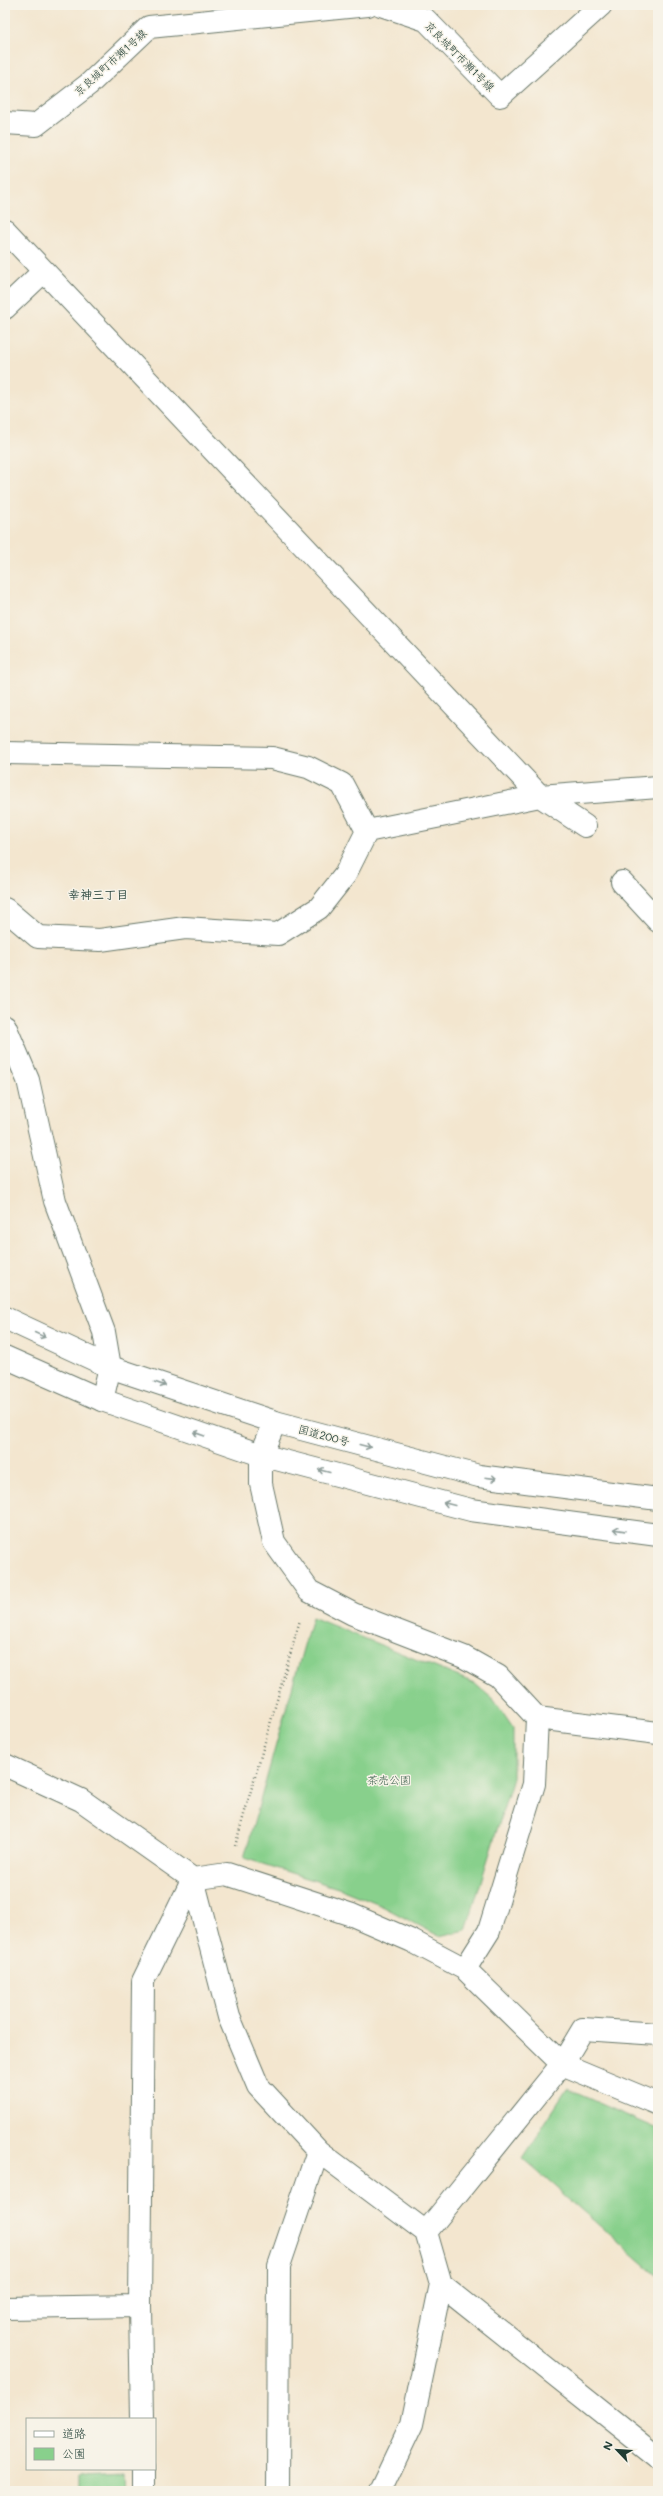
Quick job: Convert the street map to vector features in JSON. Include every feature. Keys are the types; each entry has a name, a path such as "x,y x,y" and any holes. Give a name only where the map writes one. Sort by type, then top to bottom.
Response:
{"main road":[{"name":"京良城町市瀬1号線","path":"5,123 36,125 89,84 149,28 368,5"},
{"name":"京良城町市瀬1号線","path":"381,5 426,20 500,96 601,5"},
{"path":"5,230 43,272 540,796 585,826"},
{"path":"5,308 43,272"},
{"path":"6,753 272,758 308,767 342,784 367,831"},
{"path":"367,831 540,796 658,787"},
{"path":"5,909 38,937 100,940 185,928 278,934 319,908 345,875 367,831"},
{"path":"622,882 658,921"},
{"path":"5,1026 28,1080 54,1201 104,1332 110,1367 102,1400"},
{"name":"国道200号","path":"5,1318 110,1367 275,1422 479,1476 658,1499"},
{"path":"5,1357 102,1400 261,1455 471,1510 658,1535"},
{"path":"275,1422 261,1455 261,1484 274,1542 309,1591 353,1614 464,1657 478,1664 498,1676 536,1718 658,1733"},
{"path":"465,1969 488,1931 534,1784 536,1718"},
{"path":"5,1765 33,1780 81,1800 194,1879 229,2017 258,2086 318,2151 426,2232 440,2284 412,2424 380,2491"},
{"path":"5,1781 33,1780"},
{"path":"194,1879 227,1874 352,1915 412,1941 465,1969 562,2064 658,2104"},
{"path":"142,2418 140,2306 143,1981 194,1879"},
{"path":"426,2232 562,2064 583,2029 658,2034"},
{"path":"278,2491 279,2266 318,2151"},
{"path":"440,2284 658,2457"},
{"path":"5,2308 140,2306"},
{"path":"143,2470 143,2491"}],"path":[{"path":"227,1874 309,1591"}],"green space":[{"name":"茶売公園","path":"312,1617 474,1683 494,1700 513,1728 513,1778 466,1930 439,1936 382,1906 338,1888 244,1858"},
{"path":"567,2089 658,2129 658,2277 522,2158"},
{"path":"125,2473 126,2491 79,2491 79,2475"}],"district":[{"name":"幸神三丁目","path":"98,894"}]}
